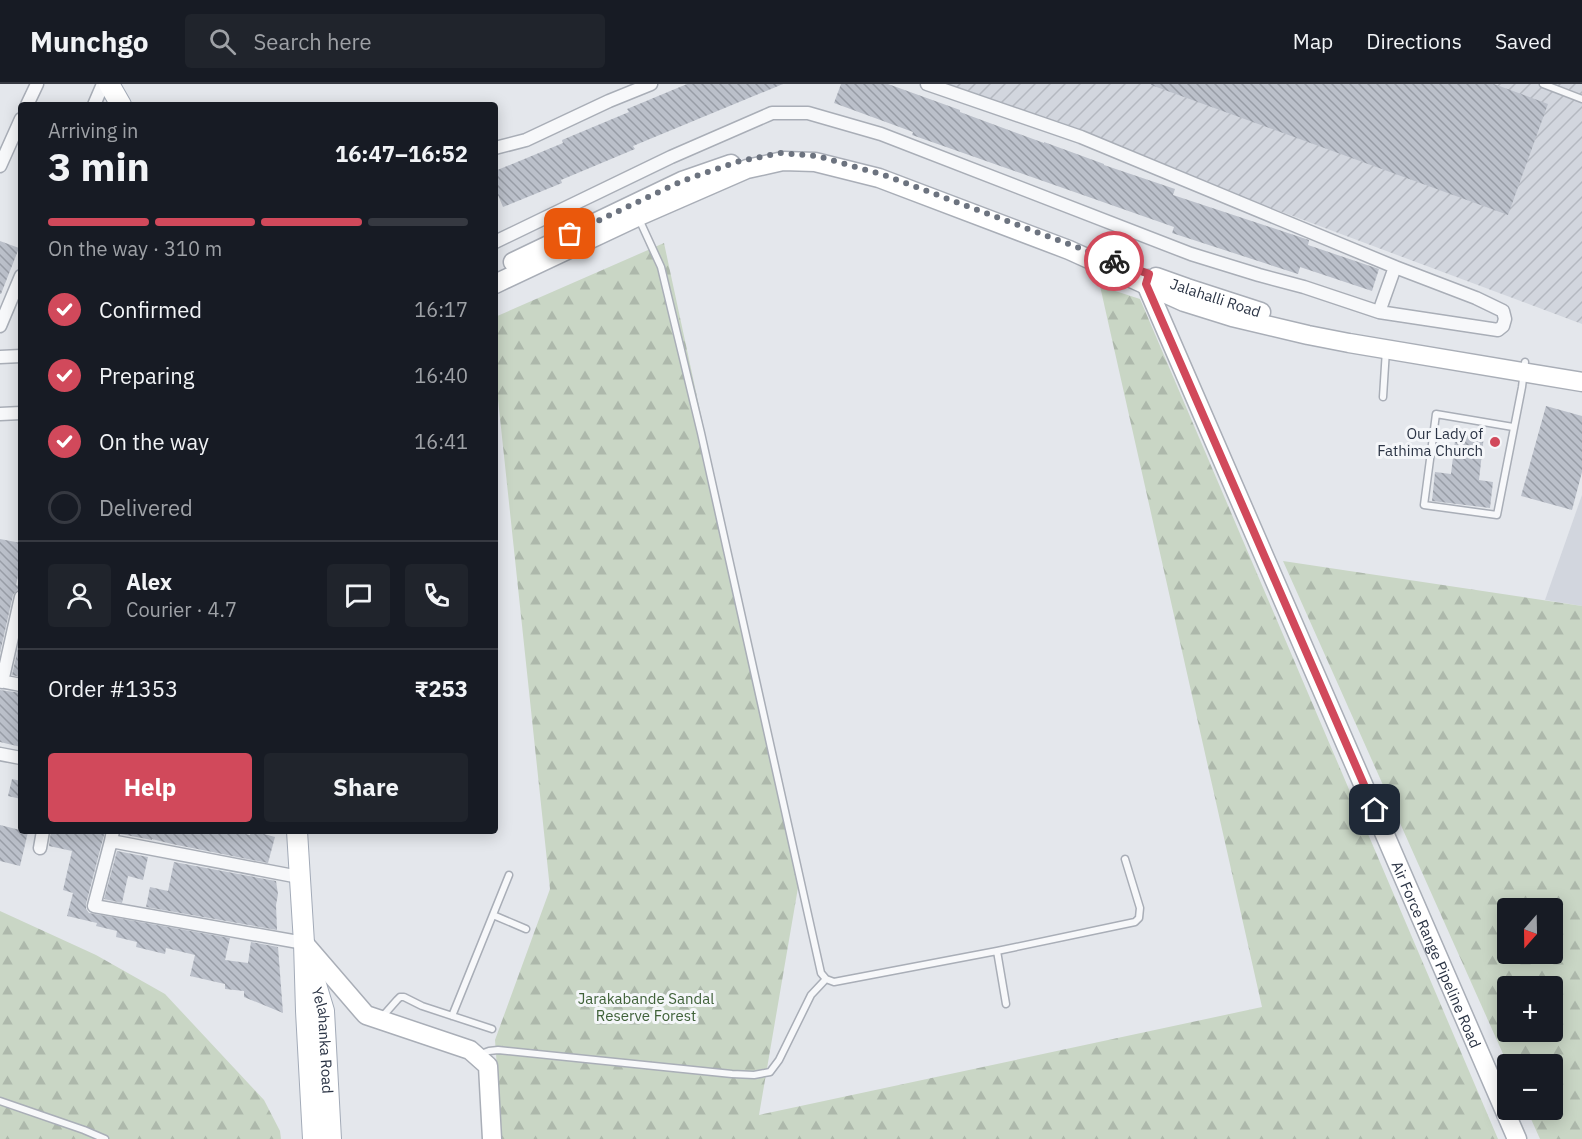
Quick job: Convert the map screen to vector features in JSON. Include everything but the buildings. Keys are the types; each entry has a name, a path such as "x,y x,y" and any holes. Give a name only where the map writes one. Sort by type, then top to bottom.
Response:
{"main road":[{"path":"109,84 119,102"},
{"name":"Jalahalli Road","path":"498,269 682,181 740,161 781,153 817,156 884,175 1148,279"},
{"name":"Jalahalli Road","path":"498,283 747,169 783,161 815,162 879,178 1148,279 1248,309 1525,367 1582,370"},
{"path":"1148,279 1184,302 1232,317 1308,335 1386,349 1525,367 1582,382"},
{"name":"Air Force Range Pipeline Road","path":"1148,279 1517,1139"},
{"name":"Yelahanka Road","path":"297,834 313,1139"},
{"path":"304,943 366,1015 470,1050 488,1066 492,1139"},
{"name":"Yelahanka Road","path":"304,943 324,1011 331,1139"}],"street":[{"path":"28,102 37,84"},
{"path":"95,102 103,84"},
{"path":"498,147 526,140 651,84"},
{"path":"498,241 672,157 772,113 808,113 881,134 1191,254 1379,312 1498,330 1503,326 1505,319 1503,311 1476,298 1395,267 1081,137 927,84"},
{"path":"0,166 18,126"},
{"path":"1379,312 1395,267"},
{"path":"0,326 18,283"},
{"path":"0,357 18,356"},
{"path":"0,414 18,413"},
{"path":"18,610 1,682 18,685"},
{"path":"0,754 18,757"},
{"path":"40,848 42,834"},
{"path":"299,877 112,836 93,906 304,943"}],"lane":[{"path":"1543,84 1582,99"},
{"path":"638,217 661,267 701,433 820,973 826,979 834,982 1135,922 1139,918 1140,908 1125,859"},
{"path":"1383,397 1386,349"},
{"path":"1513,427 1436,414 1424,505 1497,515 1525,367"},
{"path":"452,1016 509,876"},
{"path":"493,915 526,929"},
{"path":"998,951 1006,1004"},
{"path":"477,1056 498,1050 732,1074 764,1074 770,1072 779,1060 811,995 826,979"},
{"path":"380,1020 396,1000 404,997 422,1006 492,1029"},
{"path":"0,1101 105,1139"}],"shaded area":[{"path":"939,84 1582,84 1582,324"},
{"path":"1582,495 1582,606 1545,600"}],"green space":[{"name":"Jarakabande Sandal Reserve Forest","path":"664,243 800,876 759,1115 1262,1007 1100,286 1140,299 1498,1139 502,1139 495,1040 550,889 498,399 498,316"},
{"path":"1283,561 1582,606 1582,1139 1540,1139 1531,1120 1563,1120 1563,1054 1503,1054 1498,1042 1563,1042 1563,976 1497,976 1497,1040"},
{"path":"0,911 96,955 165,994 264,1100 280,1131 281,1139 0,1139"}],"way so far":[{"path":"570,234 682,181 740,161 781,153 817,156 884,175 1114,261"}],"place":[{"name":"Our Lady of Fathima Church","path":"1495,442"}],"route":[{"path":"1114,261 1149,274 1146,284 1375,810"}]}
